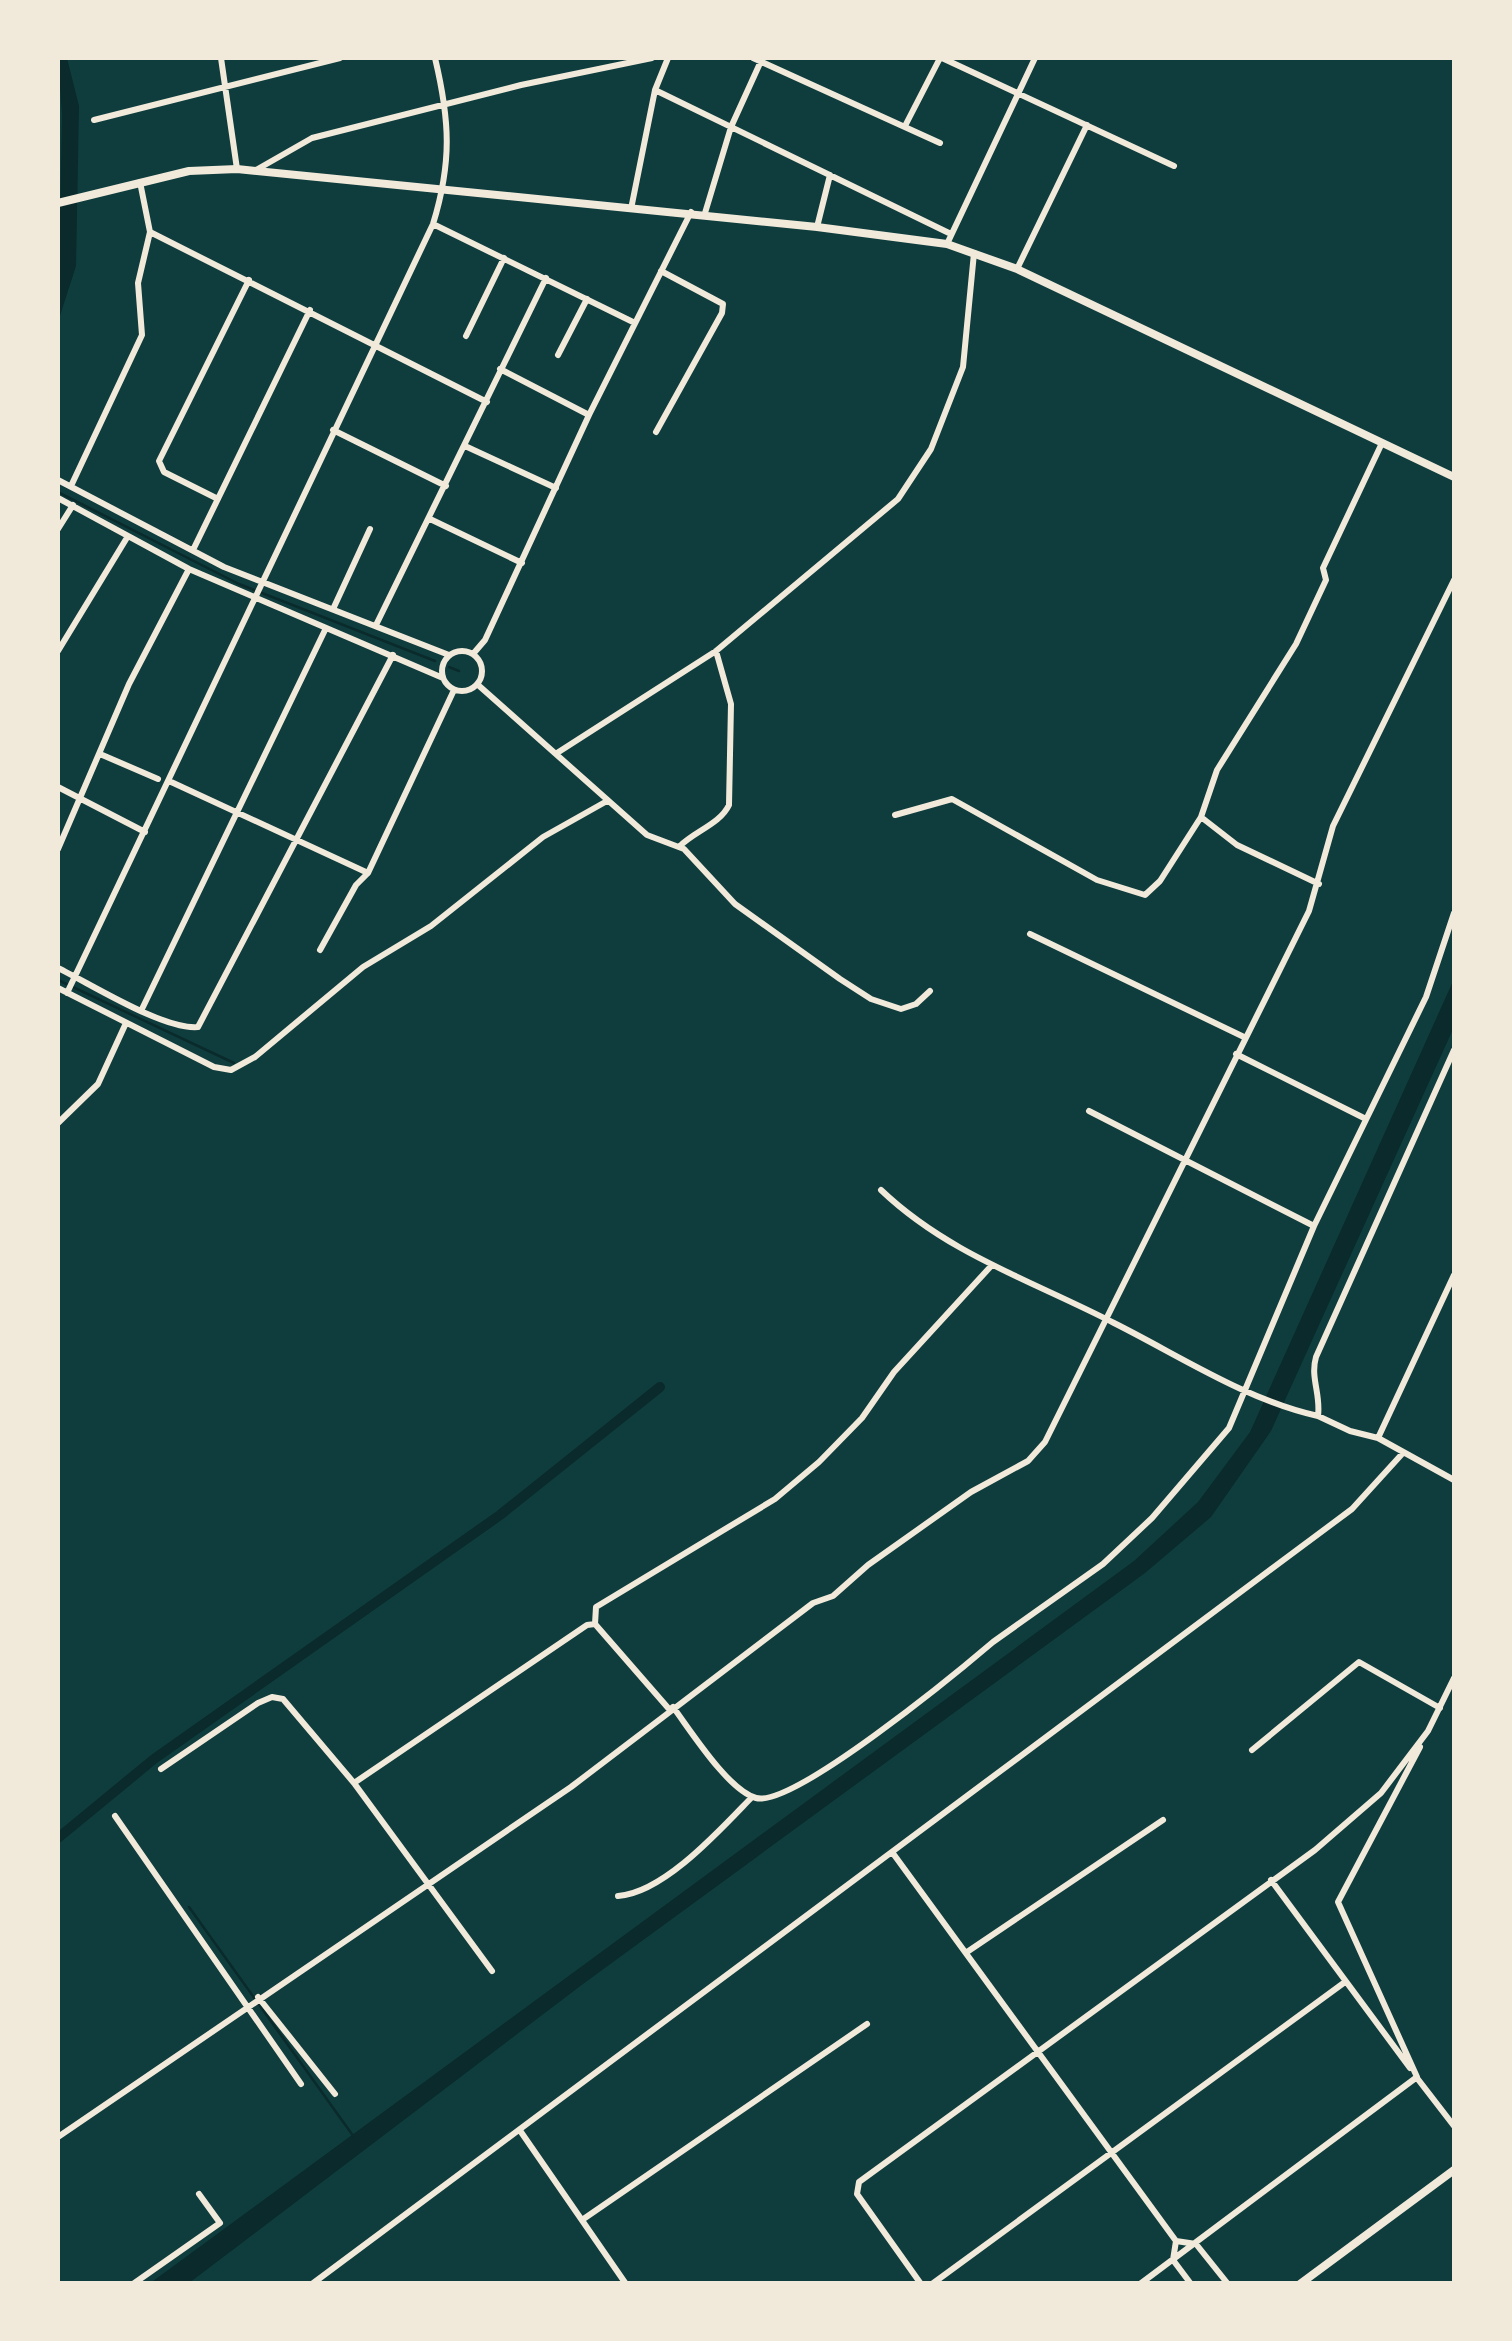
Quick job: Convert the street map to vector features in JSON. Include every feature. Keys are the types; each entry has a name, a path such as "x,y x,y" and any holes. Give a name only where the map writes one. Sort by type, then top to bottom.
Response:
{"street":[{"path":"221,58 237,169"},
{"path":"94,120 340,58"},
{"path":"67,993 433,224 449,159 446,104 435,58"},
{"path":"256,170 312,138 652,58"},
{"path":"632,209 655,90 668,58"},
{"path":"905,126 941,58 1174,166"},
{"path":"949,239 1035,58"},
{"path":"705,214 730,126 757,60 940,143"},
{"path":"655,90 830,175 974,253 1017,269 1454,477"},
{"path":"1017,269 1088,124"},
{"path":"58,203 140,181 188,172 237,169 949,239"},
{"path":"817,227 830,175"},
{"path":"71,486 142,335 138,283 150,232 140,181"},
{"path":"58,480 261,582 450,655 473,654 485,640 588,415 691,212"},
{"path":"433,224 635,323"},
{"path":"150,232 487,402"},
{"path":"558,753 716,651 908,487 931,448 963,367 974,253"},
{"path":"466,336 504,258"},
{"path":"656,432 722,313 723,304 661,271"},
{"path":"376,624 546,278"},
{"path":"218,499 164,472 158,461 249,280"},
{"path":"558,355 587,298"},
{"path":"192,550 310,310"},
{"path":"500,370 588,415"},
{"path":"333,430 446,486"},
{"path":"895,816 952,799 1097,880 1146,895 1160,881 1202,817 1217,770 1296,644 1326,580 1323,568 1349,506 1382,443"},
{"path":"465,446 556,488"},
{"path":"58,498 189,569 394,655 443,678 454,690"},
{"path":"58,529 73,504"},
{"path":"430,520 522,564"},
{"path":"334,607 370,529"},
{"path":"58,652 128,536"},
{"path":"58,849 129,684 189,569"},
{"path":"58,2137 244,2006 571,1787 812,1603 833,1596 912,1532 1036,1455 1108,1320 1319,884 1333,826 1454,580"},
{"path":"142,1009 326,627"},
{"path":"680,846 703,826 720,819 729,806 731,704 716,651"},
{"path":"473,654 482,672 477,684"},
{"path":"58,968 142,1009 188,1028 198,1027 300,840 394,655"},
{"path":"443,678 450,655"},
{"path":"477,684 647,835 664,844 680,846 735,904 872,999 902,1008 916,1004 930,990"},
{"path":"454,690 477,684"},
{"path":"320,950 356,885 368,872 454,690"},
{"path":"100,754 158,780"},
{"path":"170,781 368,872"},
{"path":"58,786 145,832"},
{"path":"58,988 214,1067 231,1070 243,1066 362,967 431,926 543,837 607,802"},
{"path":"1202,817 1237,845 1319,884"},
{"path":"992,1265 819,1462 775,1499 596,1607 595,1624 728,1776 752,1797 764,1799 782,1794 858,1748 992,1642 1017,1628 1052,1596 1103,1564 1152,1518 1229,1428 1242,1388 1314,1226 1426,996 1454,912"},
{"path":"1030,934 1244,1037"},
{"path":"58,1123 98,1084 126,1022"},
{"path":"1318,1416 1318,1395 1312,1378 1316,1357 1454,1050"},
{"path":"1236,1054 1364,1118"},
{"path":"1088,1111 1314,1226"},
{"path":"881,1190 931,1234 992,1265 1242,1388 1294,1411 1378,1438 1454,1480"},
{"path":"1378,1438 1454,1275"},
{"path":"312,2284 521,2132 1352,1509 1402,1454"},
{"path":"354,1783 586,1625 595,1624"},
{"path":"1252,1750 1345,1668 1359,1662 1440,1708"},
{"path":"1417,2078 1338,1902 1454,1678"},
{"path":"161,1768 272,1697 292,1707 354,1783 492,1970"},
{"path":"921,2284 857,2194 859,2182 1315,1850 1381,1793 1428,1732"},
{"path":"618,1896 636,1895 679,1864 752,1797"},
{"path":"115,1816 302,2084"},
{"path":"967,1952 1163,1820"},
{"path":"892,1852 1042,2052 1176,2241 1173,2260 1191,2284"},
{"path":"1270,1880 1454,2126"},
{"path":"932,2284 1344,1982"},
{"path":"258,1997 335,2094"},
{"path":"582,2220 866,2024"},
{"path":"1140,2284 1417,2078"},
{"path":"521,2132 626,2284"},
{"path":"1300,2284 1454,2170"},
{"path":"133,2284 220,2223 199,2194"},
{"path":"1176,2241 1196,2244 1228,2284"}],"water":[{"path":"58,58 67,58 79,106 76,266 58,322 62,115"},
{"path":"1454,979 1454,1027 1271,1431 1211,1517 1145,1573 583,1984 189,2283 149,2284 1134,1561 1198,1502 1250,1432"}],"waterway":[{"path":"58,492 239,584 435,661"},
{"path":"449,667 459,671"},
{"path":"58,980 234,1063"},
{"path":"58,1838 154,1759 500,1515 660,1387"},
{"path":"189,1907 354,2137"}]}
